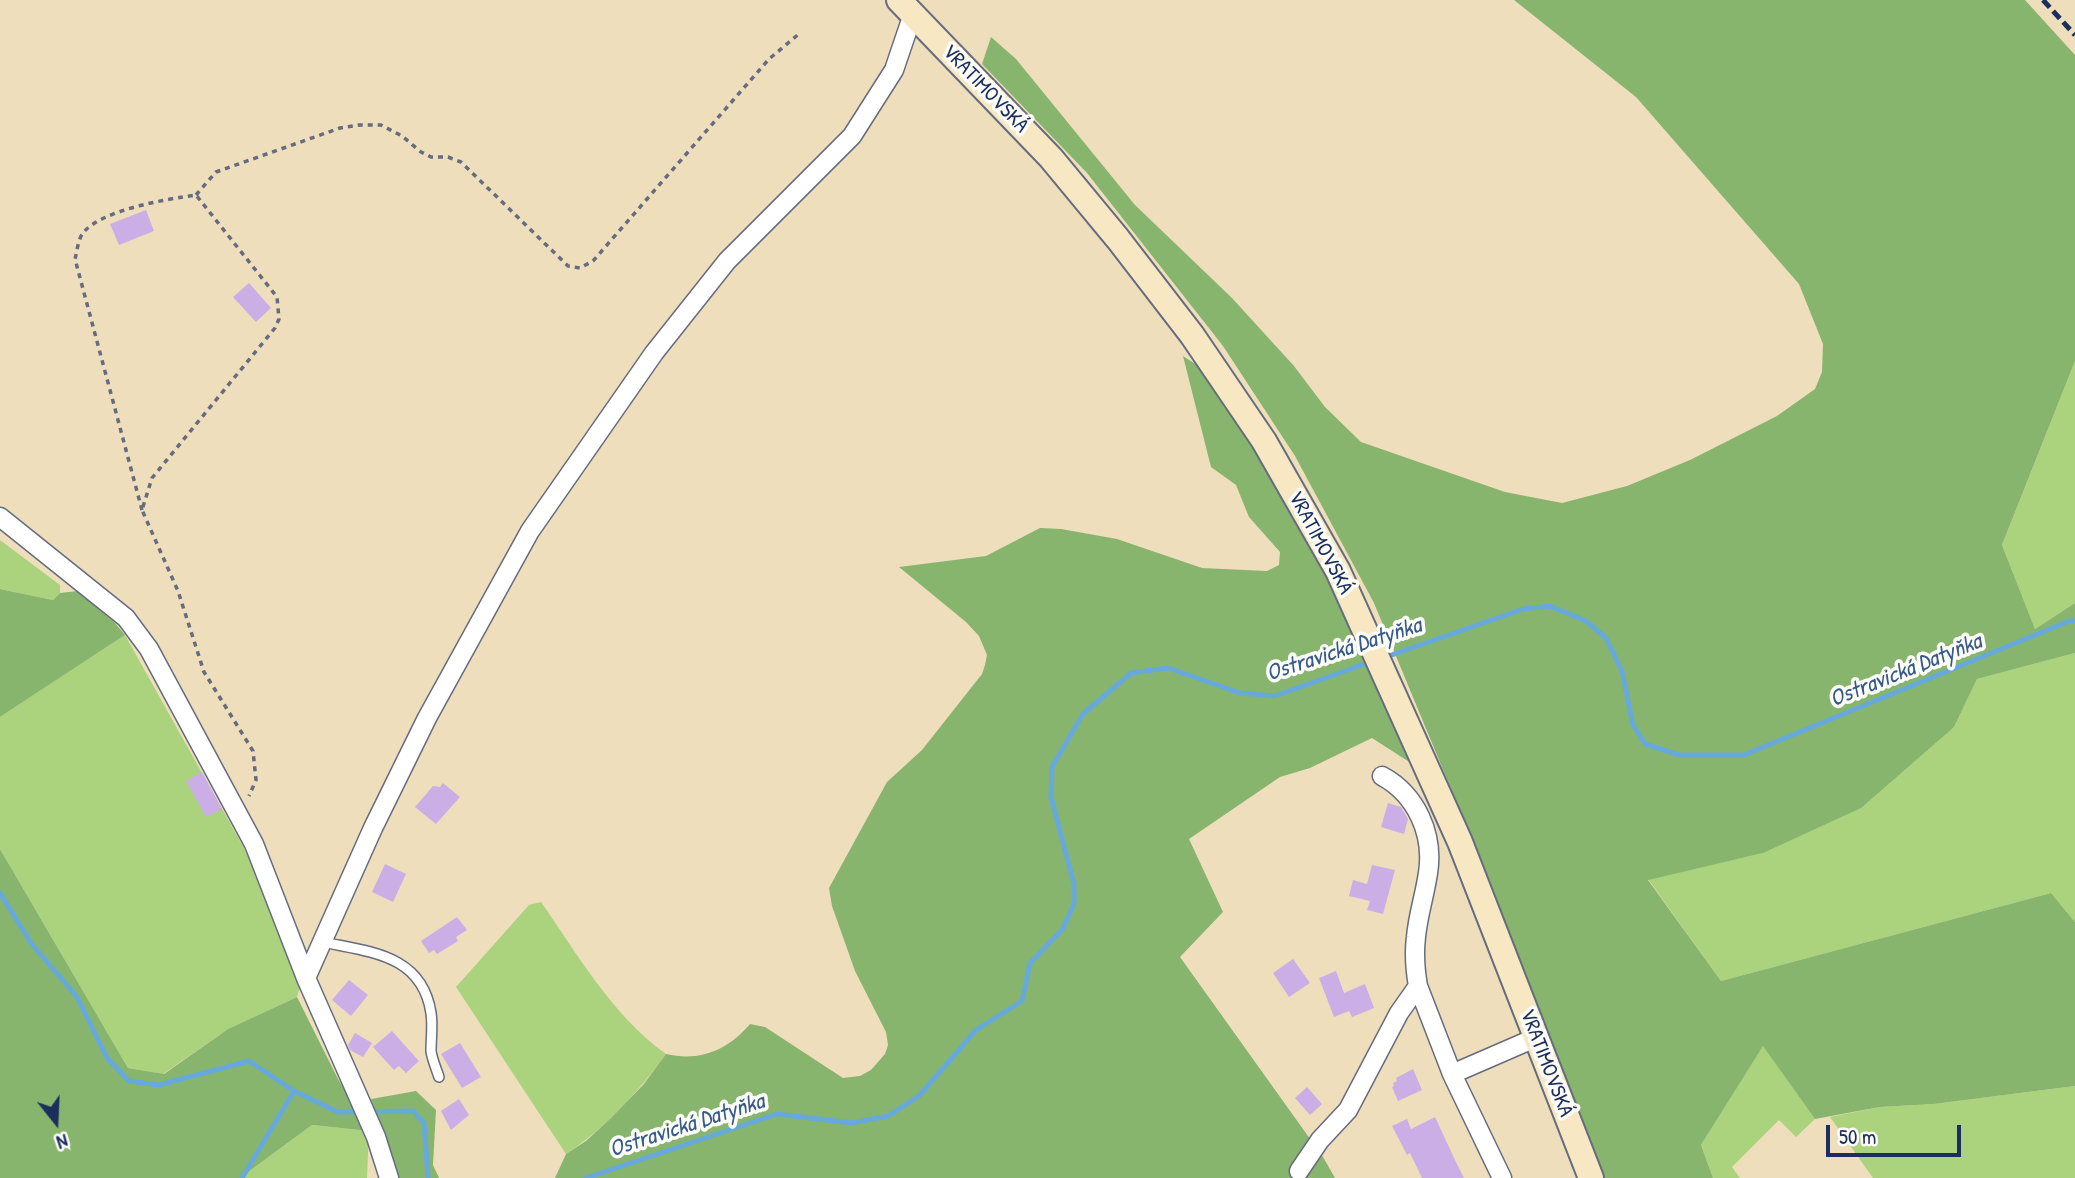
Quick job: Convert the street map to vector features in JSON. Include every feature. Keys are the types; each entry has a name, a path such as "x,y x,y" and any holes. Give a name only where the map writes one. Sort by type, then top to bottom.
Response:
{"main road":[{"name":"VRATIMOVSKÁ","path":"906,7 1051,158 1110,229 1192,335 1264,441 1343,583 1460,842 1591,1178"}],"street":[{"path":"306,978 373,828 427,718 530,531 654,353 727,261 852,136 894,70 906,7"},
{"path":"0,517 125,618 149,649 254,844 306,978 376,1137 389,1178"},
{"path":"1382,776 1394,782 1411,800 1425,831 1430,853 1429,871 1415,938 1418,985 1452,1074 1502,1178"},
{"path":"1299,1171 1320,1140 1348,1110 1399,1013 1418,985"},
{"path":"1452,1074 1535,1038"}],"lane":[{"path":"323,942 388,957 407,967 425,989 433,1028 431,1052 439,1077"}],"path":[{"path":"240,817 256,780 253,751 204,672 178,591 142,510 75,259 81,235 97,221 159,200 196,195 216,173 340,128 381,125 431,157 448,157 461,162 568,266 580,268 593,261 769,59 800,33"},
{"path":"142,510 152,478 275,328 279,319 277,298 196,195"}],"green space":[{"path":"1514,0 2025,0 2075,55 2075,361 2002,545 2035,629 2075,603 2075,653 1977,679 1954,727 1861,808 1763,853 1648,880 1721,981 2051,893 2075,922 2075,1086 1934,1104 1880,1107 1815,1119 1763,1046 1701,1145 1713,1178 1604,1178 1475,847 1374,603 1295,456 1223,346 1087,173 982,64 991,37 1016,59 1135,205 1232,298 1294,366 1325,407 1361,442 1505,492 1562,503 1627,486 1690,460 1777,416 1815,389 1822,372 1823,344 1799,284 1636,97"},
{"path":"1183,356 1203,369 1268,472 1327,579 1417,767 1372,738 1310,768 1280,777 1189,839 1223,912 1180,957 1323,1157 1335,1178 555,1178 566,1154 586,1141 611,1118 643,1085 666,1054 690,1056 712,1052 732,1041 750,1024 765,1027 843,1078 860,1076 871,1070 885,1054 888,1045 886,1032 855,971 832,906 829,888 887,782 922,750 982,674 987,655 979,636 966,622 899,567 986,556 1040,528 1117,539 1202,568 1267,571 1279,565 1280,552 1249,517 1236,485 1211,467"},
{"path":"2075,361 2075,603 2035,629 2002,545"},
{"path":"0,540 60,585 60,593 53,600 0,589"},
{"path":"0,589 53,600 60,593 78,591 125,635 0,717"},
{"path":"125,635 245,850 300,987 297,997 228,1029 163,1074 128,1068 0,849 0,717"},
{"path":"2075,653 2075,922 2051,893 1721,981 1648,879 1763,853 1954,727 1977,679"},
{"path":"0,849 128,1068 164,1074 228,1029 297,997 338,1079 369,1131 312,1125 240,1178 0,1178"},
{"path":"541,902 612,1003 666,1054 644,1082 595,1133 566,1154 456,987 529,905"},
{"path":"1763,1045 1815,1119 1796,1137 1779,1120 1732,1167 1740,1178 1713,1178 1701,1145"},
{"path":"2075,1086 2075,1178 1873,1178 1830,1117 1880,1107 1934,1104"},
{"path":"416,1091 436,1110 433,1165 439,1178 397,1178 371,1099"},
{"path":"312,1125 369,1131 367,1178 240,1178"}],"building":[{"path":"146,210 154,231 119,245 110,224"},
{"path":"249,283 271,308 256,322 233,297"},
{"path":"202,772 222,809 206,817 186,781"},
{"path":"443,783 460,797 436,824 415,807 433,786 440,787"},
{"path":"1388,803 1401,807 1408,819 1404,834 1381,827"},
{"path":"385,864 406,874 393,902 372,892"},
{"path":"1372,865 1395,870 1383,914 1367,910 1370,901 1349,896 1353,880 1367,884"},
{"path":"457,917 467,930 456,937 458,941 437,954 434,950 429,953 421,941"},
{"path":"1293,959 1310,983 1289,997 1273,973"},
{"path":"1336,971 1344,993 1365,984 1374,1008 1352,1017 1349,1011 1334,1017 1319,978"},
{"path":"349,980 368,995 351,1016 332,1000"},
{"path":"392,1031 419,1061 406,1073 399,1066 394,1070 373,1047"},
{"path":"355,1033 372,1043 363,1057 350,1050 348,1045"},
{"path":"460,1043 481,1077 462,1088 441,1054"},
{"path":"1413,1069 1422,1090 1398,1101 1393,1083 1397,1081 1396,1078"},
{"path":"1307,1087 1322,1104 1310,1115 1295,1098"},
{"path":"459,1099 469,1115 451,1130 441,1111"},
{"path":"1435,1117 1464,1178 1422,1178 1392,1126 1407,1119 1411,1129"}],"waterway":[{"name":"Ostravická Datyňka","path":"1386,657 1523,609 1550,606 1586,621 1606,638 1622,671 1633,725 1645,744 1679,755 1744,755 2069,621 2075,621"},
{"name":"Ostravická Datyňka","path":"586,1178 777,1114 852,1123 888,1116 919,1096 976,1030 1022,1001 1030,963 1062,930 1074,904 1074,884 1051,797 1052,767 1083,714 1131,673 1168,668 1240,693 1275,696 1373,661"},
{"name":"Ostravická Datyňka","path":"0,893 31,943 77,997 107,1058 129,1081 159,1085 249,1061 294,1091 338,1112 413,1111 424,1123 428,1178"},
{"path":"242,1178 294,1091"}],"railway":[{"path":"2043,0 2075,35"}]}
